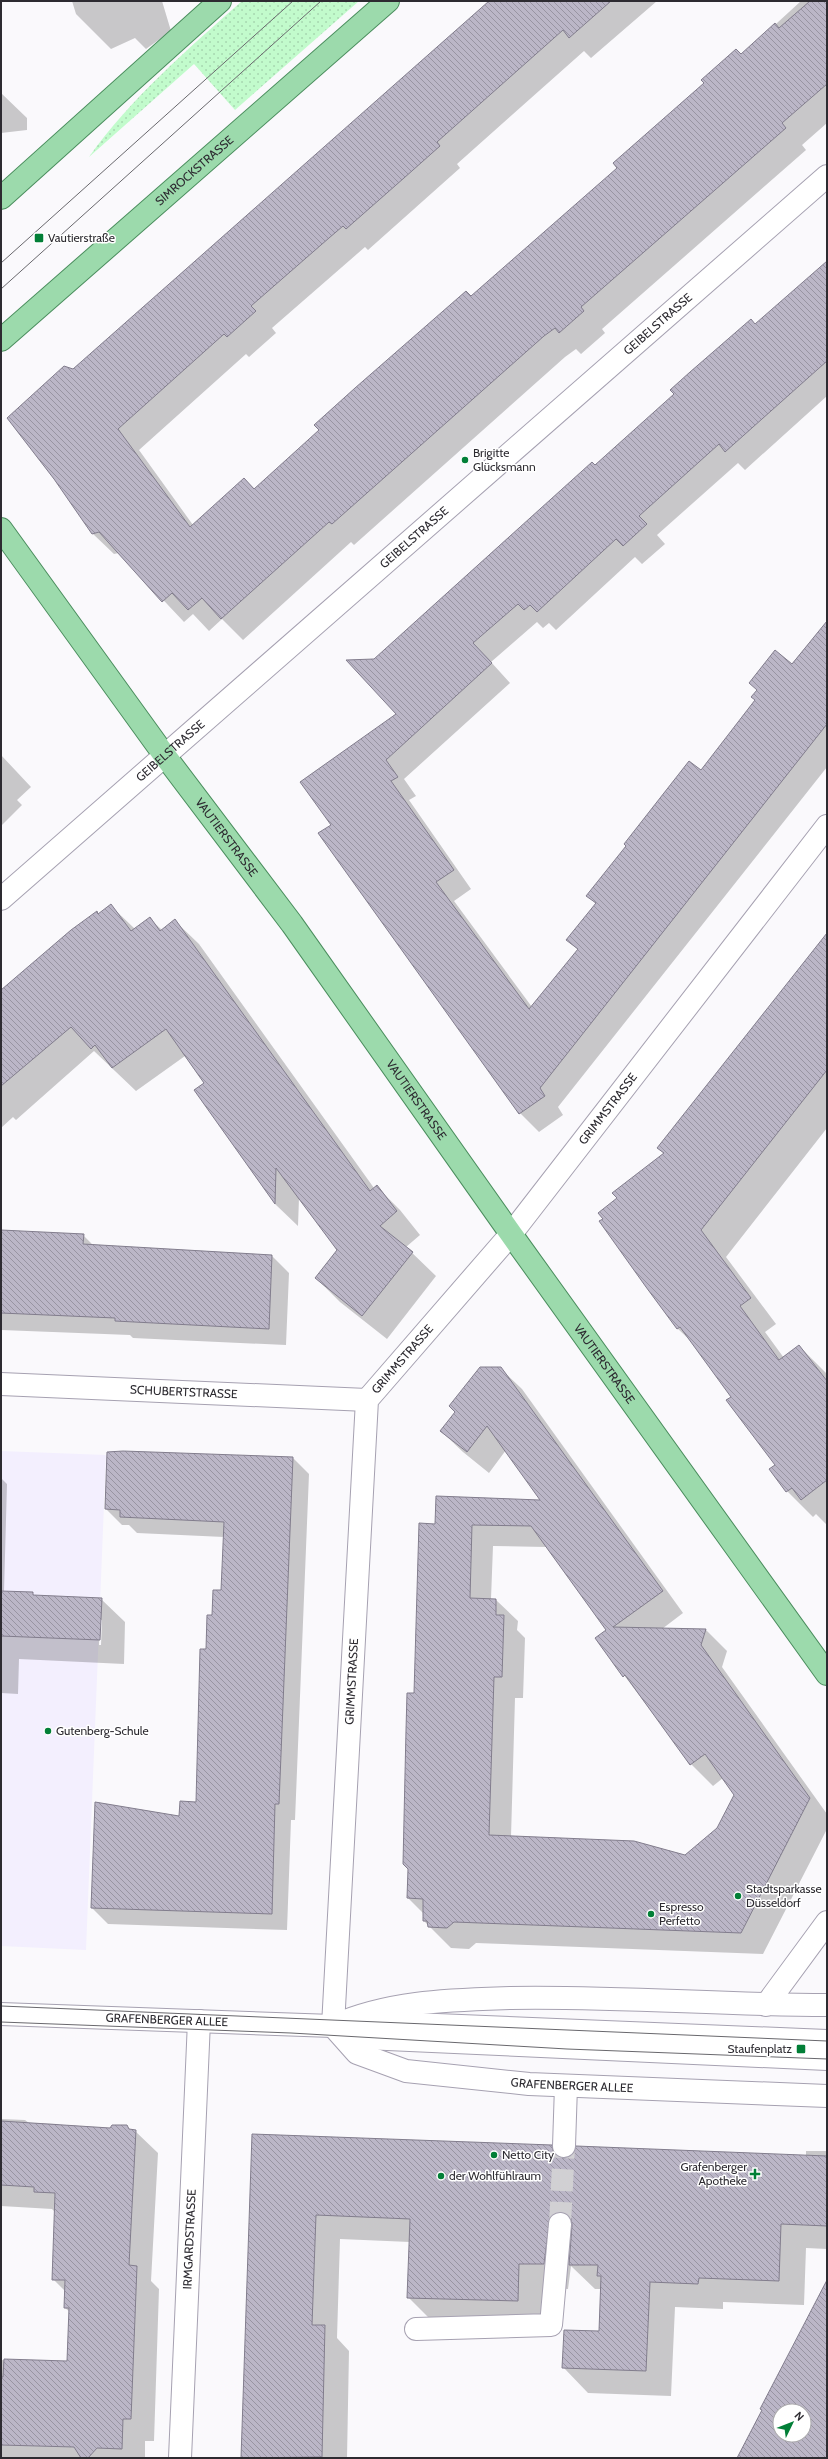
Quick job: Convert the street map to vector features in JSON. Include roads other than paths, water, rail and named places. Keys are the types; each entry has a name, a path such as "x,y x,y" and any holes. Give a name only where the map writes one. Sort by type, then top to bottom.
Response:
{"main road":[{"path":"1,198 220,1"},
{"name":"SIMROCKSTRASSE","path":"1,340 388,1"},
{"name":"VAUTIERSTRASSE","path":"1,530 164,756 292,924 511,1234 827,1674"}],"street":[{"name":"GEIBELSTRASSE","path":"1,899 827,176"},
{"name":"GRIMMSTRASSE","path":"333,2026 367,1400 511,1234 827,826"},
{"name":"SCHUBERTSTRASSE","path":"1,1384 367,1400"},
{"path":"766,2005 827,1922"},
{"name":"GRAFENBERGER ALLEE","path":"1,2014 333,2026 353,2017 433,2000 559,1997 766,2005 827,2005"},
{"name":"IRMGARDSTRASSE","path":"180,2458 199,2021"},
{"path":"333,2026 365,2022 827,2041"},
{"name":"GRAFENBERGER ALLEE","path":"333,2026 357,2053 406,2071 566,2086 827,2096"},
{"path":"333,2026 364,2038 827,2059"},
{"path":"564,2146 566,2086"},
{"path":"416,2329 551,2325 560,2224"}],"tunnel":[{"path":"560,2224 564,2146"}],"tram line":[{"path":"1,263 293,1"},
{"path":"1,289 321,1"},
{"path":"1,2006 827,2041"},
{"path":"1,2022 291,2033 567,2049 827,2059"}],"place":[{"name":"Vautierstraße","path":"39,238"},
{"name":"Brigitte Glücksmann","path":"465,460"},
{"name":"Gutenberg-Schule","path":"48,1731"},
{"name":"Stadtsparkasse Düsseldorf","path":"738,1896"},
{"name":"Espresso Perfetto","path":"651,1914"},
{"name":"Staufenplatz","path":"801,2049"},
{"name":"Netto City","path":"494,2155"},
{"name":"Grafenberger Apotheke","path":"755,2174"},
{"name":"der Wohlfühlraum","path":"441,2176"}]}
